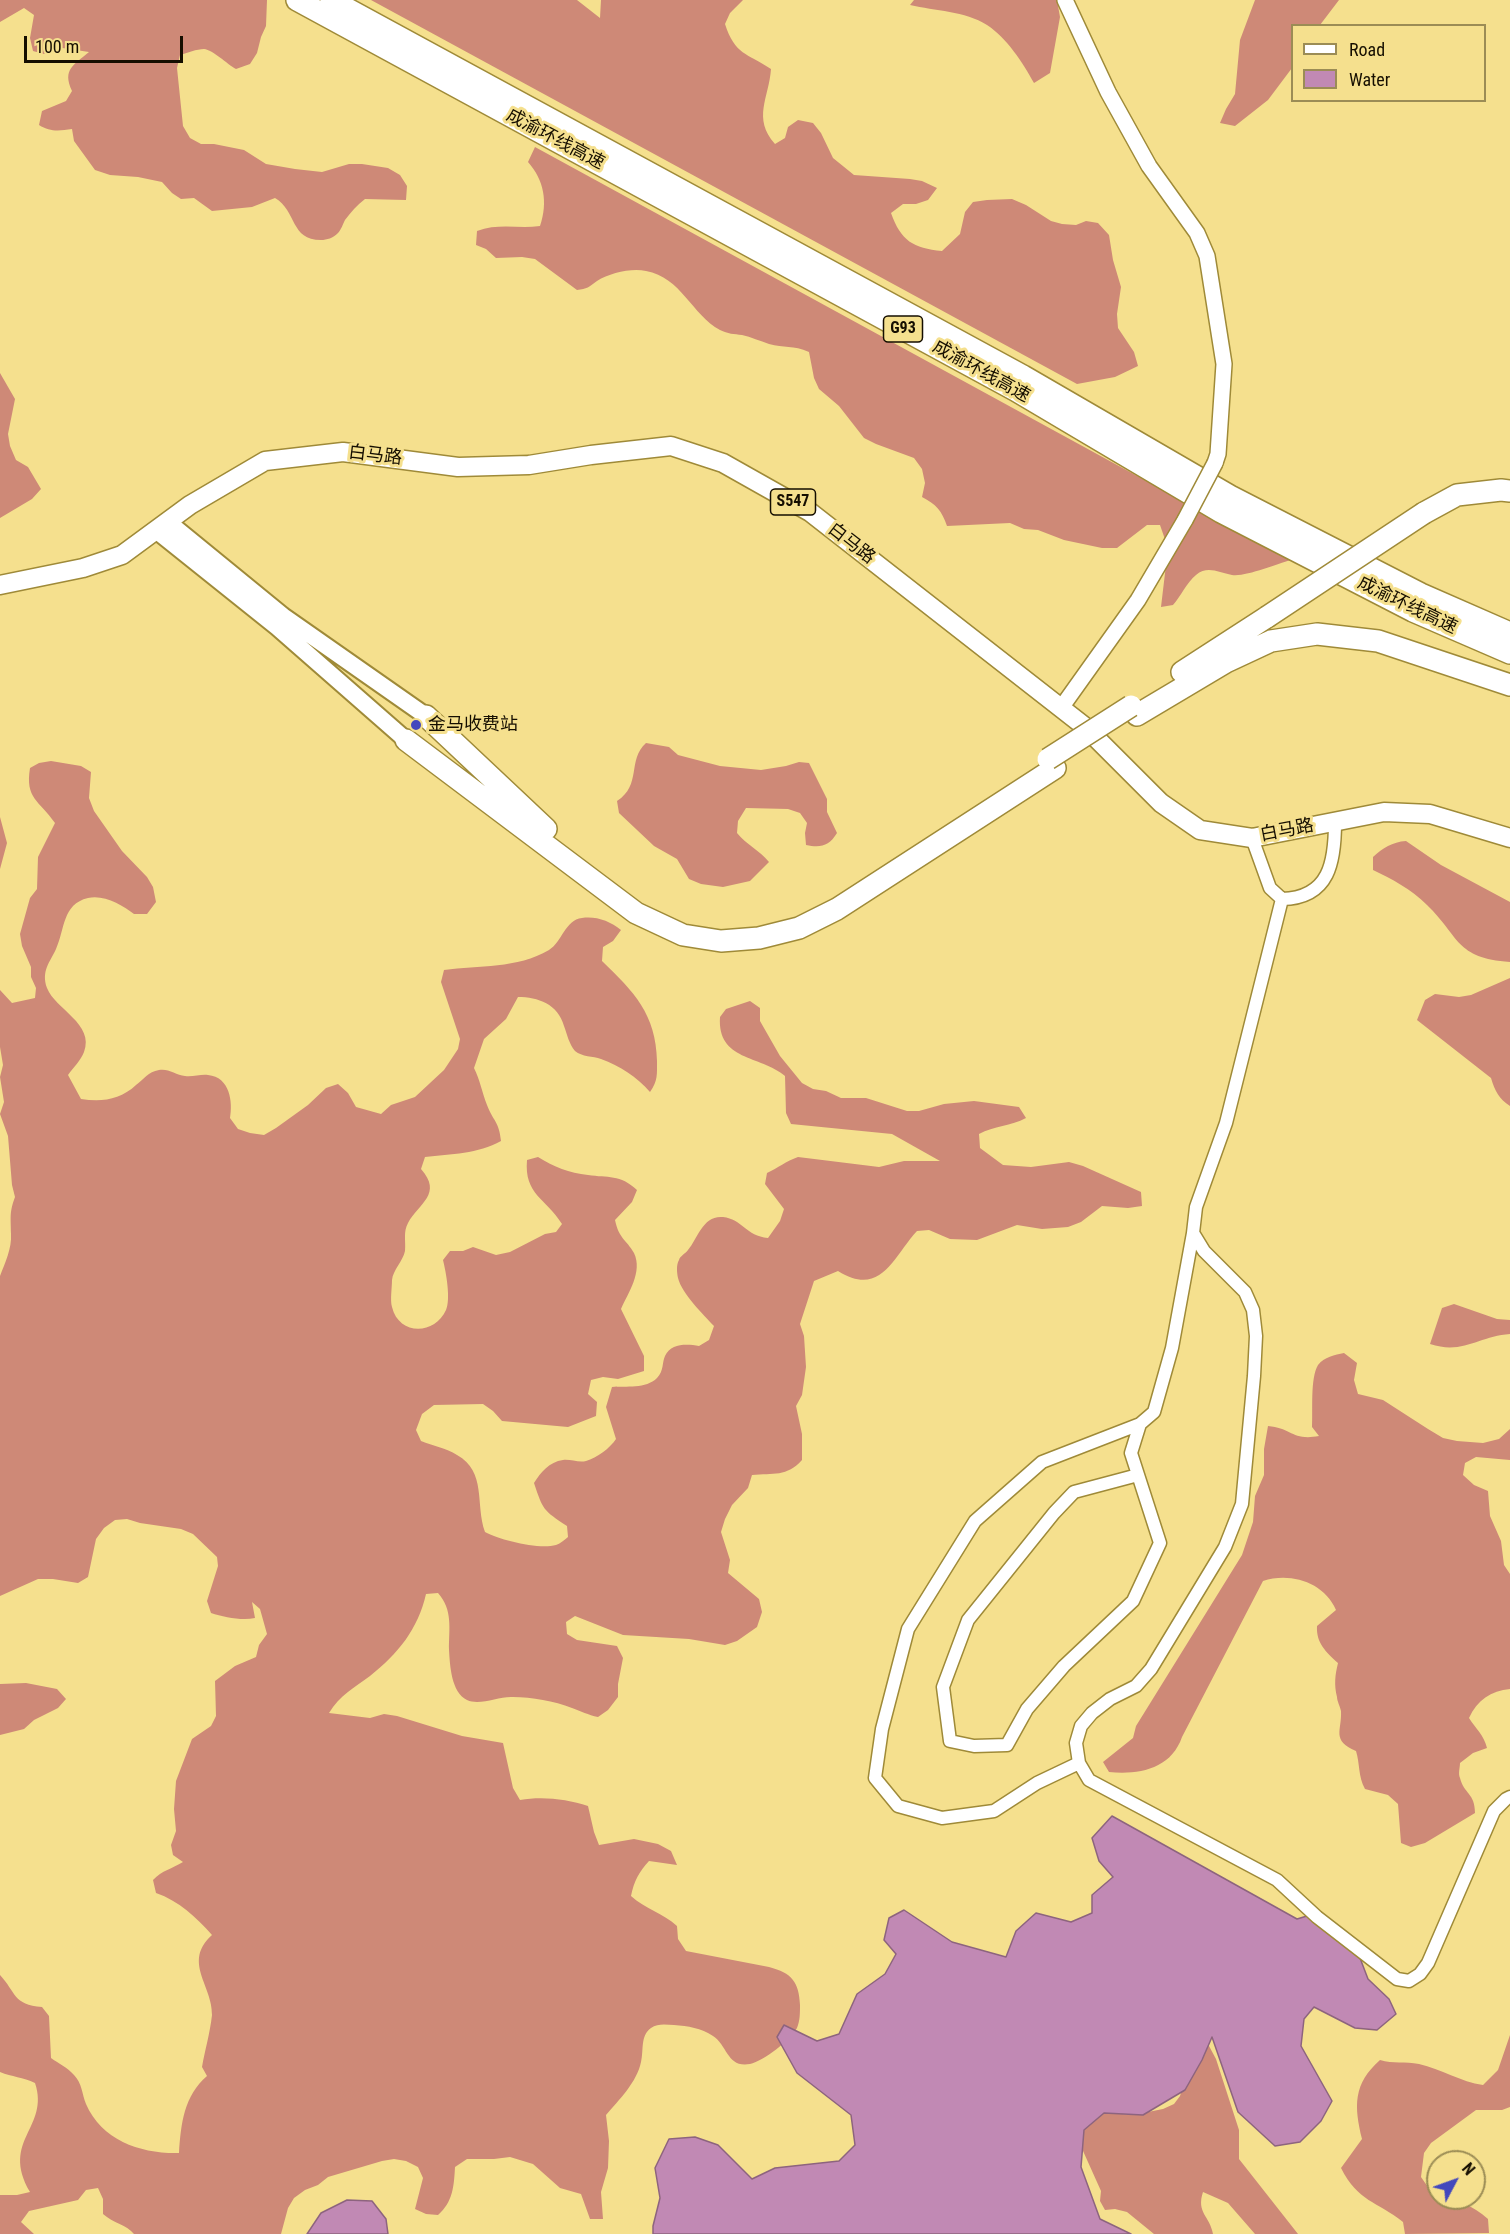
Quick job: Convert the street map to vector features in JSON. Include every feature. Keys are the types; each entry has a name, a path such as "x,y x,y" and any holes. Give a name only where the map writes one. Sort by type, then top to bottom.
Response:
{"highway":[{"name":"成渝环线高速","path":"297,0 1015,390 1221,512 1413,611 1510,653"},
{"name":"成渝环线高速","path":"331,0 1023,376 1230,496 1421,594 1510,633"},
{"path":"426,716 541,825 609,881 642,903 684,924 722,930 752,928 796,917 832,900 1134,711 1267,616 1424,513 1457,495 1510,490"},
{"path":"1134,711 1271,641 1317,634 1378,641 1510,685"},
{"path":"406,740 636,913 683,935 721,941 759,938 799,928 837,909 1051,763"}],"main road":[{"name":"白马路","path":"0,585 83,568 122,555 190,505 265,461 343,452 458,467 505,466 529,465 591,454 671,446 723,463 810,512 1084,726 1161,803 1200,830 1252,837 1384,812 1430,814 1510,837"},
{"path":"162,527 283,616 426,716"},
{"path":"162,527 406,740"}],"street":[{"path":"1061,708 1138,600 1215,463 1218,454 1224,364 1207,256 1197,233 1144,157 1108,92 1065,0"},
{"path":"1252,837 1269,888 1282,899 1298,898 1315,888 1329,872 1335,851 1335,822"},
{"path":"1079,1763 1037,1783 994,1811 942,1818 898,1806 875,1778 882,1730 908,1629 975,1521 1042,1462 1140,1424 1154,1412 1169,1358 1196,1207 1226,1123 1282,899"},
{"path":"1192,1233 1204,1251 1245,1292 1253,1310 1256,1336 1254,1376 1242,1504 1225,1547 1151,1668 1136,1686 1110,1699 1092,1713 1081,1726 1076,1743 1079,1763 1089,1780 1277,1880 1317,1917 1397,1979 1410,1981 1420,1974 1428,1963 1494,1811 1510,1797"},
{"path":"1138,1475 1074,1492 1054,1513 968,1620 943,1687 950,1741 974,1746 1007,1745 1027,1709 1057,1674 1133,1601 1160,1543 1131,1453 1140,1424"}],"shaded area":[{"path":"0,0 267,0 266,26 257,53 250,64 236,69 216,54 204,49 180,55 177,68 183,126 190,138 201,144 244,150 266,164 295,169 322,172 349,164 388,168 400,175 407,186 406,200 365,199 347,217 338,233 321,240 311,239 304,235 287,210 275,198 252,207 212,211 194,198 181,199 162,182 110,175 95,170 74,141 72,129 55,130 39,125 42,111 66,101 72,91 69,84 69,72 74,64 89,52 56,47 44,54 33,51 30,38 34,15 24,8 0,22"},
{"path":"371,0 577,0 600,18 601,0 743,0 730,13 725,24 738,48 771,69 763,116 768,135 775,144 785,138 788,127 798,120 813,123 821,133 833,158 854,175 910,179 922,181 937,188 928,200 916,204 903,204 891,213 904,237 923,248 942,251 960,234 965,212 973,202 987,200 1012,199 1051,221 1062,224 1076,225 1086,221 1098,223 1109,235 1121,287 1117,314 1118,328 1134,352 1138,366 1115,377 1077,384"},
{"path":"914,0 1057,0 1060,17 1050,73 1034,83 1008,44 987,25 960,14 910,5"},
{"path":"1255,0 1339,0 1321,24 1291,24 1291,69 1268,100 1235,126 1220,123 1235,94 1240,40"},
{"path":"535,147 1291,560 1238,575 1205,570 1190,581 1173,605 1161,607 1168,548 1160,525 1147,525 1117,548 1102,548 1064,540 1010,523 947,526 938,509 922,497 925,483 922,469 914,458 864,438 839,406 819,389 814,378 809,352 769,344 720,330 710,323 677,288 658,275 646,271 621,272 577,290 535,259 496,258 486,249 476,245 477,231 501,227 540,226 544,208 543,192 538,176 528,162"},
{"path":"0,373 15,399 8,434 10,446 16,460 28,467 41,489 32,499 0,518"},
{"path":"646,743 669,747 678,755 720,766 761,770 799,762 809,763 827,799 827,812 837,833 831,841 824,845 806,845 807,823 800,813 788,809 746,808 738,821 737,833 769,862 750,881 723,887 701,884 689,879 677,859 654,846 619,813 617,801 625,795 629,788 637,757"},
{"path":"51,761 81,766 91,772 89,798 94,811 122,851 147,877 153,887 156,902 147,914 134,914 106,899 94,897 80,901 69,912 59,942 47,967 45,982 51,996 84,1033 86,1042 84,1052 68,1075 81,1099 103,1100 117,1097 130,1090 149,1074 162,1070 185,1076 208,1075 221,1080 230,1098 230,1118 238,1129 250,1133 264,1135 308,1105 326,1088 338,1084 348,1093 356,1107 381,1114 391,1105 415,1097 444,1070 458,1049 460,1039 441,982 444,970 498,965 537,956 549,950 572,923 582,918 603,920 621,930 613,941 603,947 602,961 624,983 648,1017 656,1044 657,1061 657,1074 650,1092 634,1077 621,1069 601,1059 575,1051 561,1018 552,1007 540,1000 518,997 506,1019 484,1039 474,1068 487,1105 499,1129 501,1141 474,1151 425,1157 421,1169 430,1185 429,1192 406,1226 405,1251 392,1280 391,1301 396,1316 409,1327 426,1328 441,1318 446,1310 448,1293 443,1260 450,1251 463,1251 473,1247 496,1255 510,1252 545,1234 556,1232 562,1224 533,1189 527,1172 527,1160 538,1157 568,1171 619,1179 637,1190 632,1202 615,1220 636,1260 634,1282 621,1309 644,1356 644,1371 618,1379 603,1377 591,1380 588,1394 597,1402 596,1416 568,1427 502,1421 483,1404 434,1405 422,1414 416,1430 421,1441 453,1453 473,1470 479,1489 485,1532 492,1535 510,1541 540,1546 556,1545 568,1537 567,1526 548,1512 542,1504 534,1483 546,1468 554,1463 566,1460 580,1462 590,1460 607,1449 616,1439 606,1407 612,1387 636,1386 652,1382 662,1370 665,1356 671,1349 685,1345 699,1346 709,1340 714,1326 684,1291 677,1269 680,1259 706,1223 716,1217 729,1218 754,1234 768,1238 780,1221 784,1209 765,1184 767,1173 798,1157 879,1167 904,1161 940,1161 892,1134 791,1124 786,1113 785,1076 775,1069 742,1055 725,1042 720,1017 726,1009 750,1001 760,1008 760,1021 780,1056 802,1083 813,1089 826,1091 841,1098 866,1098 907,1111 974,1101 1019,1107 1026,1118 979,1134 980,1148 1003,1165 1031,1167 1069,1162 1141,1192 1142,1206 1128,1208 1102,1206 1081,1222 1068,1227 1042,1229 1017,1225 977,1240 950,1239 929,1230 917,1231 885,1271 876,1277 865,1280 853,1278 838,1271 814,1281 800,1324 804,1336 806,1367 802,1395 796,1406 802,1434 802,1460 785,1472 752,1475 748,1488 732,1505 721,1532 730,1560 728,1573 759,1599 762,1612 757,1627 737,1641 725,1645 689,1639 623,1635 575,1616 566,1622 567,1634 577,1640 617,1646 623,1658 618,1697 608,1710 598,1717 558,1703 520,1697 472,1702 462,1696 452,1678 449,1620 446,1606 438,1593 426,1594 412,1630 398,1650 380,1668 343,1697 329,1713 370,1718 384,1714 397,1716 462,1736 503,1743 513,1788 520,1800 554,1799 588,1806 599,1845 634,1839 658,1844 671,1851 677,1865 649,1861 637,1877 631,1896 677,1926 678,1939 686,1951 769,1967 783,1972 796,1984 800,2005 797,2028 776,2049 750,2064 737,2063 732,2060 718,2040 699,2029 662,2025 654,2026 648,2031 645,2035 636,2077 606,2115 609,2141 608,2168 601,2192 603,2219 590,2219 581,2194 560,2188 533,2164 510,2157 467,2159 455,2167 453,2187 447,2205 438,2215 426,2214 415,2209 423,2178 418,2167 406,2161 394,2159 328,2177 318,2185 305,2190 294,2198 288,2208 281,2234 134,2234 103,2214 103,2199 98,2188 86,2190 78,2200 29,2211 21,2222 34,2234 0,2234 0,2195 30,2192 22,2174 20,2159 22,2147 36,2112 38,2098 35,2083 0,2072 0,1975 16,1997 25,2004 42,2007 49,2016 51,2058 77,2078 86,2104 102,2127 125,2143 138,2148 179,2153 185,2111 193,2092 207,2076 202,2067 212,2015 211,2004 199,1965 199,1955 203,1945 212,1935 187,1910 156,1893 153,1880 183,1862 173,1855 171,1845 176,1831 174,1809 176,1781 192,1739 211,1726 216,1716 215,1681 235,1666 256,1657 259,1645 267,1634 260,1609 252,1602 255,1618 239,1619 211,1613 207,1601 218,1566 217,1557 193,1534 181,1529 127,1519 115,1520 104,1528 96,1539 88,1577 78,1583 38,1579 0,1596 0,1276 10,1245 11,1212 15,1197 8,1136 0,1114 4,1102 0,1077 3,1065 0,1047 0,990 12,1003 35,998 36,988 20,934 30,898 37,889 38,857 55,823 31,793 29,778 30,768 39,763"},
{"path":"0,817 7,843 0,869"},
{"path":"1406,841 1441,865 1510,902 1510,962 1492,960 1468,951 1421,899 1373,870 1373,857 1388,846"},
{"path":"1510,978 1510,1106 1498,1094 1491,1078 1417,1020 1425,1000 1435,994 1459,997 1471,995"},
{"path":"1454,1304 1497,1319 1510,1320 1510,1334 1462,1346 1442,1347 1430,1344 1442,1308"},
{"path":"1344,1353 1357,1363 1354,1380 1358,1394 1383,1400 1443,1438 1483,1443 1499,1439 1510,1429 1510,1460 1476,1457 1465,1463 1463,1475 1474,1485 1488,1491 1490,1516 1501,1541 1504,1565 1510,1574 1510,1689 1497,1692 1480,1701 1469,1718 1482,1736 1487,1748 1473,1753 1460,1763 1459,1776 1473,1801 1475,1813 1425,1843 1411,1847 1401,1843 1398,1804 1388,1795 1365,1789 1356,1751 1343,1743 1341,1739 1341,1711 1335,1684 1338,1663 1323,1647 1317,1632 1317,1626 1336,1610 1331,1600 1323,1592 1315,1586 1295,1579 1263,1581 1177,1748 1170,1756 1153,1768 1132,1772 1109,1772 1103,1762 1133,1738 1136,1726 1242,1555 1253,1522 1255,1496 1264,1475 1264,1449 1268,1426 1297,1436 1319,1436 1312,1427 1315,1371 1323,1360"},
{"path":"26,1683 57,1689 66,1699 58,1708 34,1720 24,1729 0,1735 0,1684"},
{"path":"1510,2035 1510,2107 1502,2110 1476,2110 1431,2143 1424,2153 1421,2177 1426,2184 1426,2210 1477,2210 1488,2219 1489,2233 1405,2234 1403,2222 1354,2188 1341,2168 1362,2139 1357,2106 1360,2087 1365,2078 1380,2060 1419,2064 1483,2085 1498,2070"},
{"path":"1198,2043 1209,2046 1216,2059 1239,2130 1239,2159 1298,2234 1255,2234 1228,2203 1203,2192 1202,2210 1213,2234 1154,2234 1127,2212 1115,2209 1105,2210 1100,2201 1101,2191 1079,2142 1081,2110 1133,2115 1163,2109 1174,2104 1180,2096"}],"water":[{"path":"1112,1816 1297,1919 1307,1916 1360,1958 1368,1979 1389,1999 1396,2014 1377,2030 1355,2028 1314,2007 1304,2019 1301,2046 1332,2101 1321,2121 1300,2142 1275,2146 1238,2112 1212,2037 1185,2090 1143,2115 1104,2113 1084,2130 1081,2167 1100,2219 1131,2234 653,2234 660,2198 655,2168 669,2139 695,2137 718,2145 752,2179 775,2168 839,2161 855,2145 851,2115 797,2073 777,2037 784,2025 817,2041 839,2034 857,1994 885,1974 896,1954 884,1940 889,1918 904,1910 952,1942 1006,1957 1016,1931 1036,1913 1071,1922 1092,1913 1092,1895 1113,1877 1099,1861 1092,1838"},
{"path":"347,2200 372,2201 386,2219 388,2234 307,2234 321,2213"}],"place":[{"name":"金马收费站","path":"416,725"}]}
